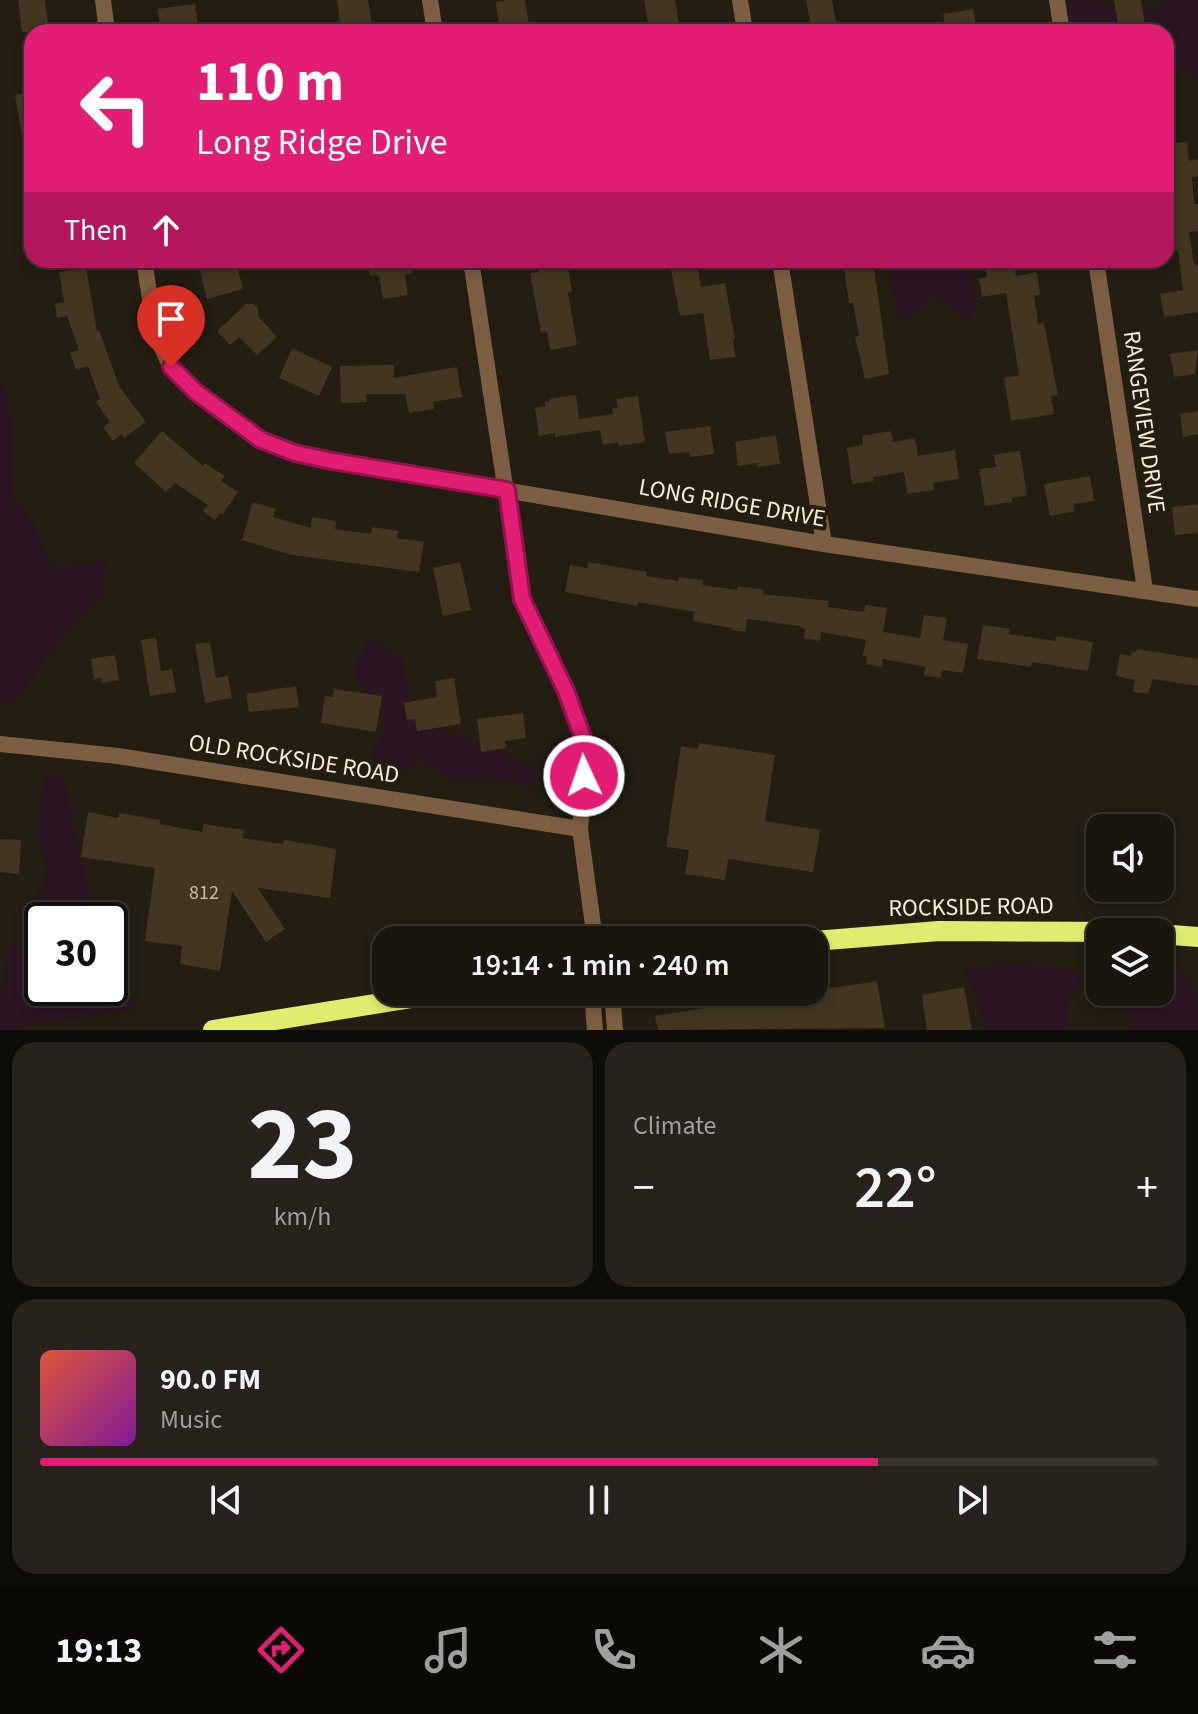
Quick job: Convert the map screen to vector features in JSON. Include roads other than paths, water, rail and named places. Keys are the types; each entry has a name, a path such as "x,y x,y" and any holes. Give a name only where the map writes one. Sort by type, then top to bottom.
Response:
{"main road":[{"name":"ROCKSIDE ROAD","path":"828,940 939,931 1086,932"},
{"path":"1174,935 1198,937"},
{"path":"213,1030 372,1004"}],"street":[{"path":"103,0 106,24"},
{"path":"430,0 434,24"},
{"path":"740,0 744,24"},
{"path":"1057,0 1061,24"},
{"name":"LONG RIDGE DRIVE","path":"145,268 155,327 171,367 196,392 261,440 295,453 824,544 1198,599"},
{"path":"472,268 522,599 566,691 587,749 580,829 593,926"},
{"path":"781,268 824,544"},
{"name":"RANGEVIEW DRIVE","path":"1097,268 1145,590"},
{"name":"OLD ROCKSIDE ROAD","path":"0,744 118,756 580,829"},
{"path":"593,1006 595,1030"},
{"path":"613,1006 615,1030"}]}
